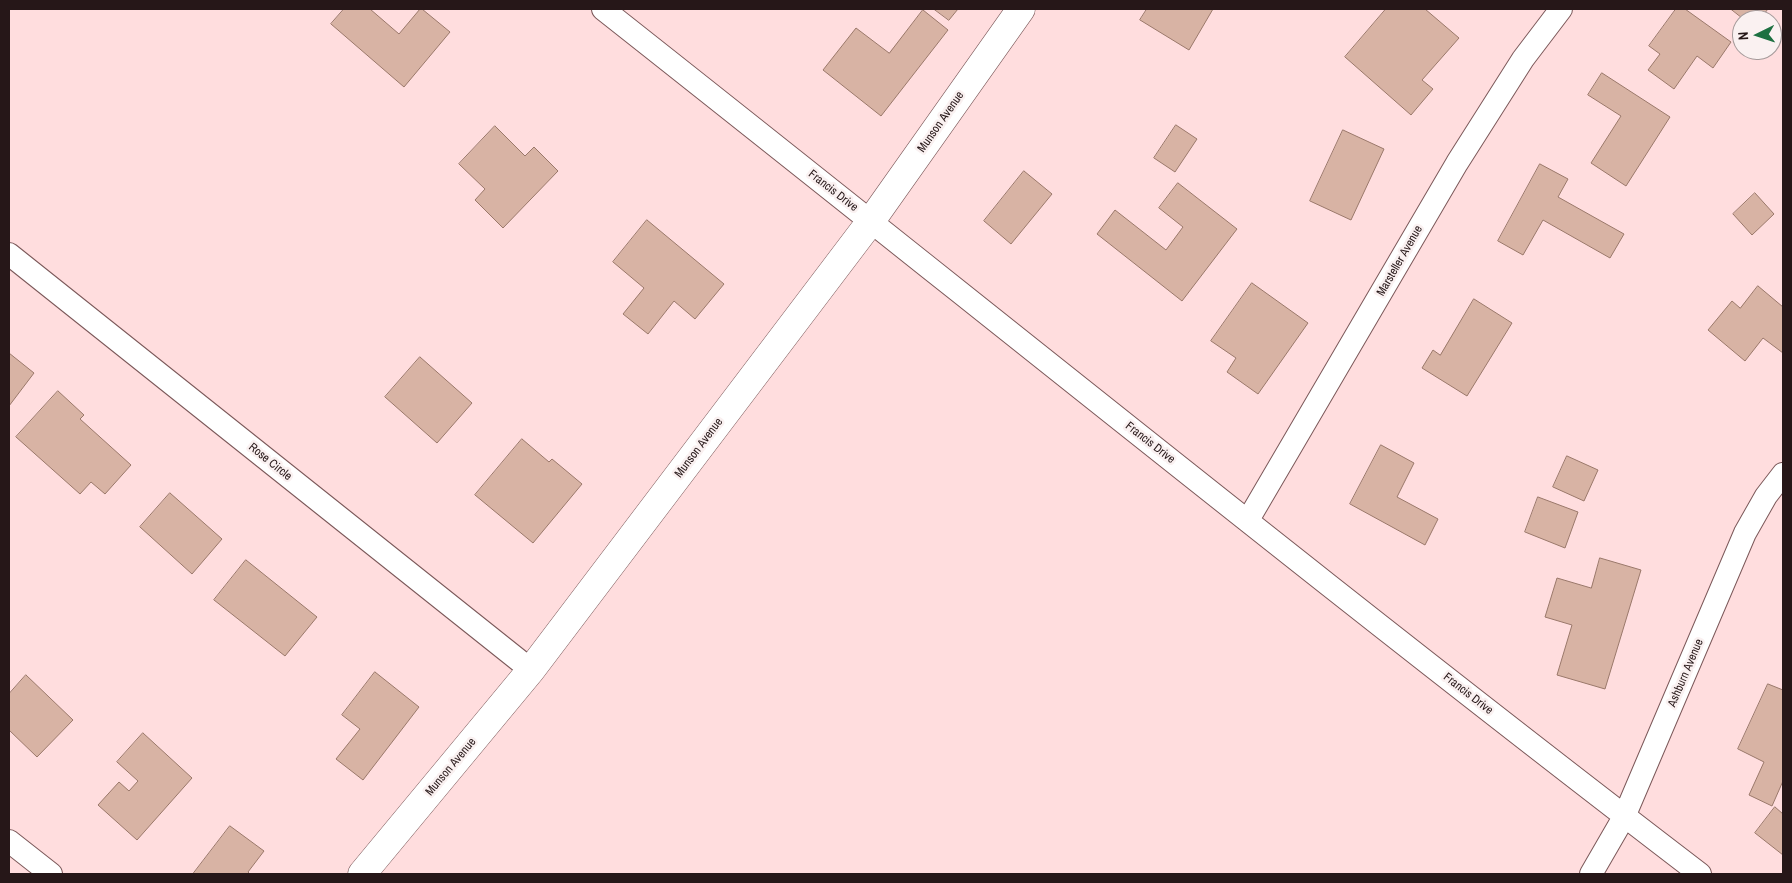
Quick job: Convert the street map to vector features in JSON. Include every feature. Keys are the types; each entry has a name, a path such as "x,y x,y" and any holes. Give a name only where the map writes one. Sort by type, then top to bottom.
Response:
{"street":[{"name":"Francis Drive","path":"603,9 1624,817 1700,874"},
{"name":"Munson Avenue","path":"362,874 531,670 871,221 1021,9"},
{"name":"Marsteller Avenue","path":"1248,520 1457,163 1523,59 1562,9"},
{"name":"Rose Circle","path":"9,254 531,670"},
{"name":"Ashburn Avenue","path":"1590,874 1624,817 1745,533 1766,496 1783,474"},
{"path":"9,841 51,874"}],"building":[{"path":"344,9 370,9 399,34 422,9 450,32 404,87 331,24"},
{"path":"934,9 958,9 949,20"},
{"path":"1147,9 1213,9 1189,50 1140,20"},
{"path":"1386,9 1425,9 1459,38 1422,80 1433,89 1411,115 1345,57"},
{"path":"1676,9 1685,9 1731,42 1713,68 1697,56 1674,89 1648,70 1660,54 1649,46"},
{"path":"1731,9 1768,9 1767,10"},
{"path":"923,10 948,30 881,116 823,70 856,28 889,53"},
{"path":"1602,73 1670,117 1626,186 1591,163 1621,116 1588,95"},
{"path":"1176,125 1197,139 1175,172 1154,158"},
{"path":"495,126 525,156 534,147 558,171 503,228 475,200 485,189 459,164"},
{"path":"1343,130 1384,149 1351,220 1310,201"},
{"path":"1540,164 1568,179 1558,197 1624,234 1610,258 1543,220 1523,255 1498,241"},
{"path":"1024,171 1052,194 1011,244 984,221"},
{"path":"1178,183 1237,229 1182,301 1097,234 1115,210 1166,250 1183,227 1159,208"},
{"path":"1755,193 1774,214 1752,235 1733,214"},
{"path":"647,220 724,284 695,319 674,301 648,334 623,314 644,288 613,262"},
{"path":"1252,283 1308,323 1258,394 1227,372 1236,358 1211,341"},
{"path":"1758,286 1783,307 1783,353 1763,338 1745,361 1708,330 1732,301 1740,308"},
{"path":"1474,299 1512,323 1467,396 1422,368 1433,350 1440,355"},
{"path":"9,353 34,373 9,406"},
{"path":"420,357 472,403 437,443 385,397"},
{"path":"58,391 84,415 80,419 131,465 105,494 91,482 80,494 16,437"},
{"path":"522,439 549,462 552,459 582,484 533,543 475,495"},
{"path":"1381,445 1414,463 1397,497 1438,519 1425,545 1350,504"},
{"path":"1567,456 1598,470 1584,501 1553,487"},
{"path":"170,493 222,539 192,574 140,527"},
{"path":"1538,497 1578,512 1565,548 1525,532"},
{"path":"1600,558 1641,570 1605,689 1557,675 1572,625 1545,617 1557,578 1591,588"},
{"path":"246,560 317,617 285,656 214,600"},
{"path":"375,672 419,707 363,780 336,759 360,729 342,715"},
{"path":"26,675 73,720 37,757 9,730 9,694"},
{"path":"1768,684 1783,690 1783,781 1772,806 1749,795 1764,762 1738,749"},
{"path":"143,733 192,778 137,840 98,805 119,782 129,791 138,781 117,762"},
{"path":"1775,807 1783,814 1783,855 1755,833"},
{"path":"230,826 264,851 248,872 250,874 193,874"}]}
